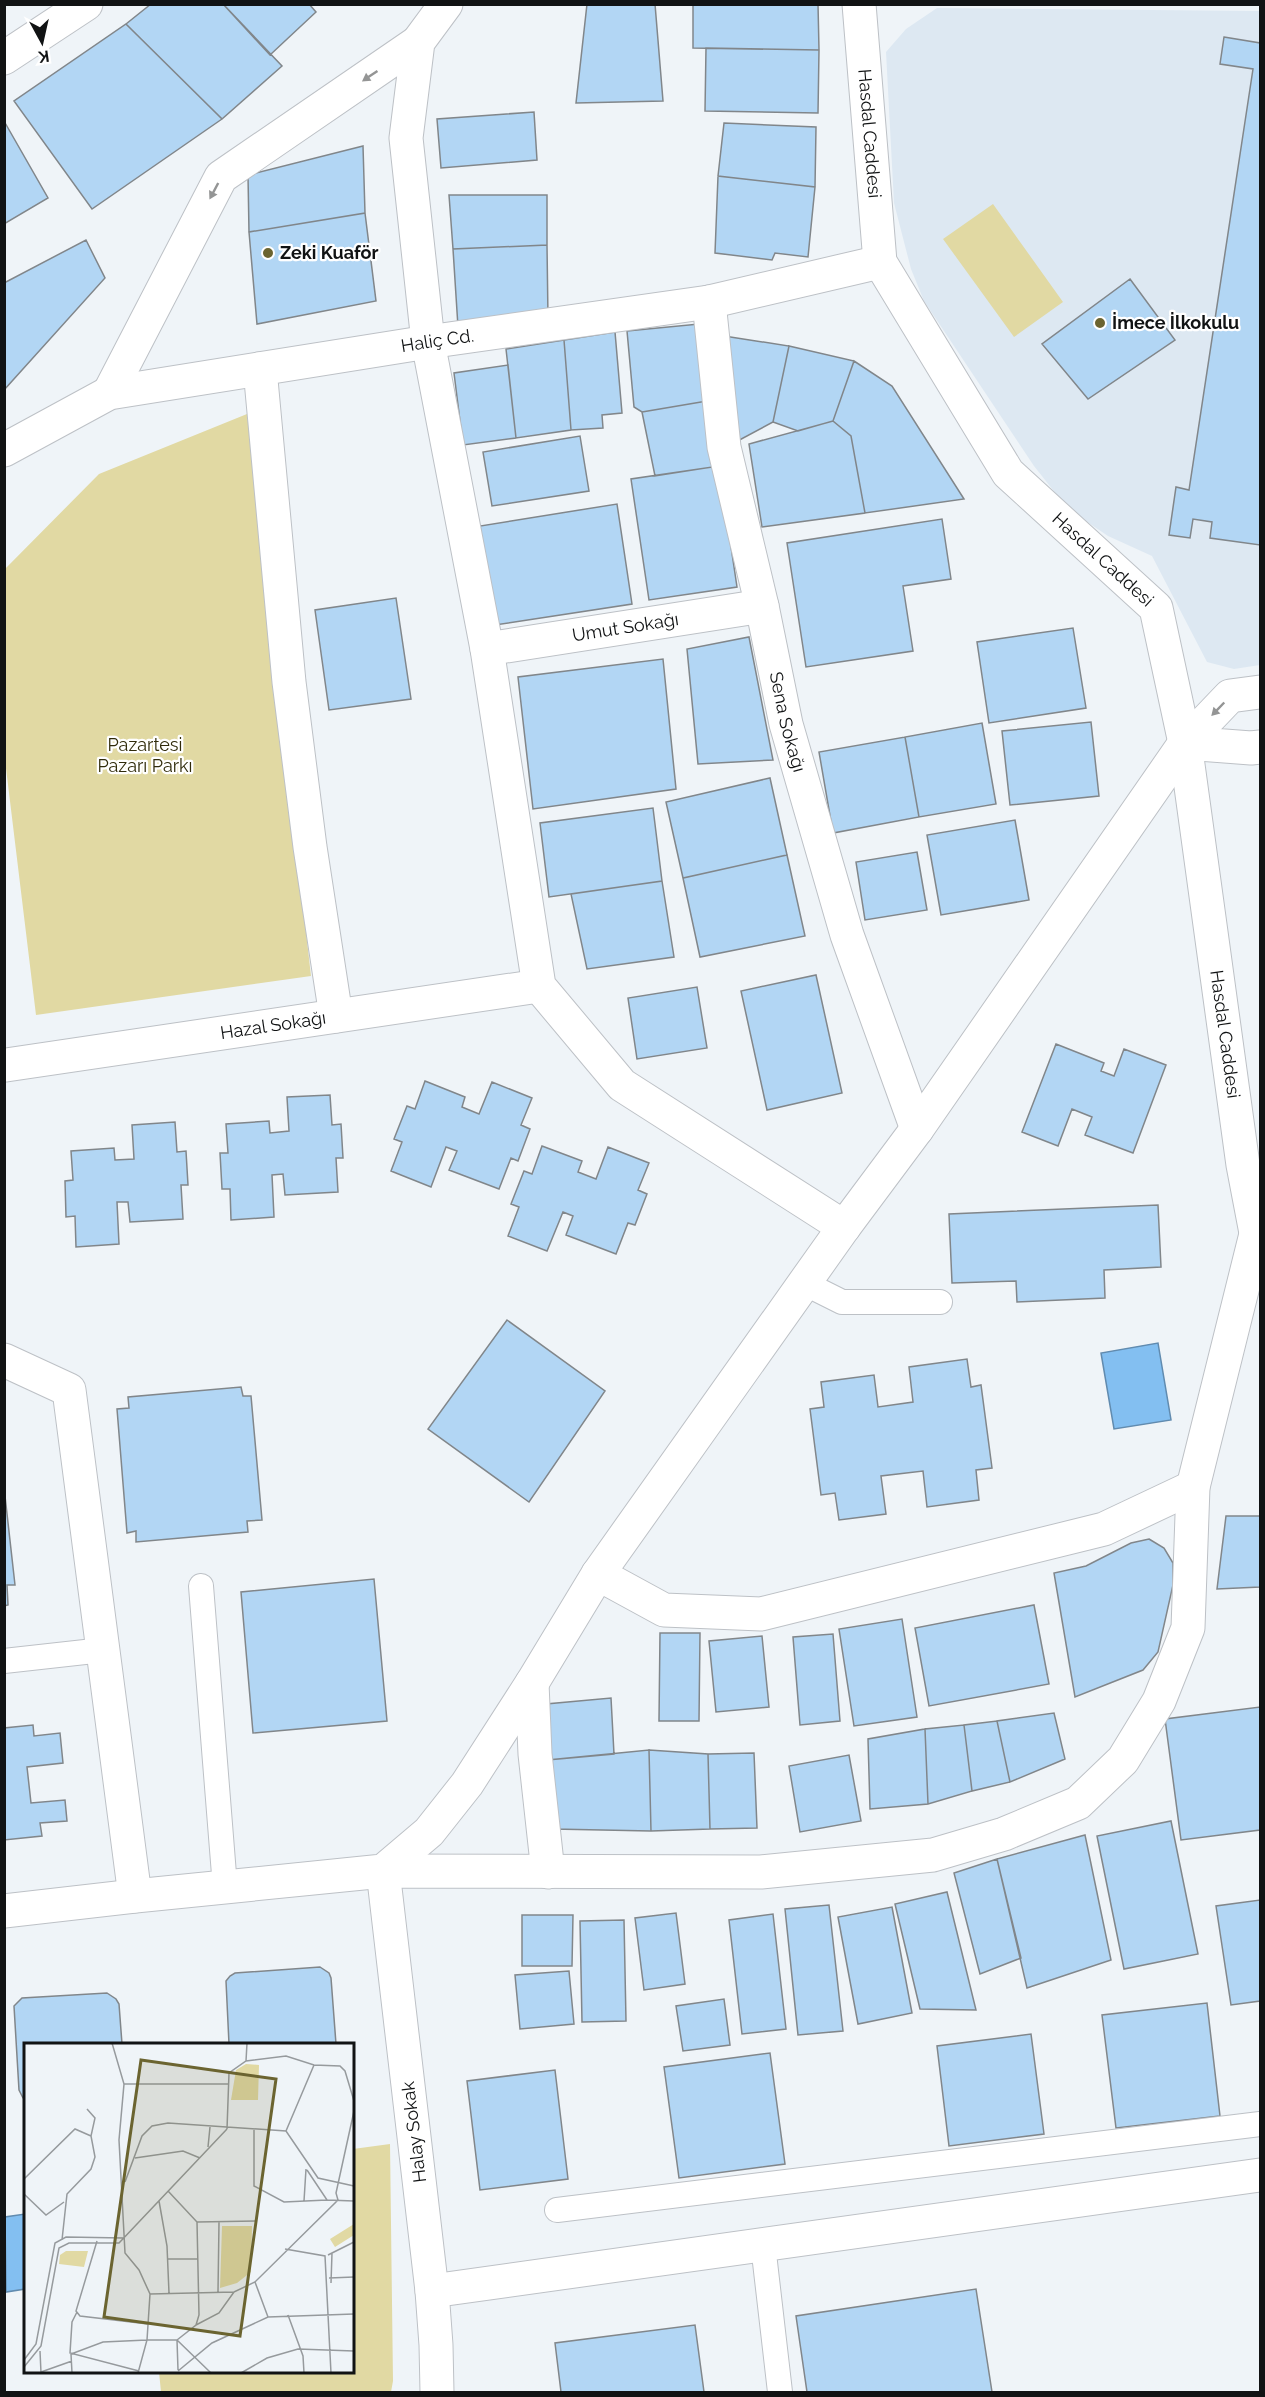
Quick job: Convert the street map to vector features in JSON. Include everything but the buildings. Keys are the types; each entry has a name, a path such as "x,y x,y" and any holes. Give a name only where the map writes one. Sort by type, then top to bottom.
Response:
{"street":[{"path":"4,58 86,4"},
{"path":"109,393 221,177 418,42 446,4"},
{"name":"Hasdal Caddesi","path":"859,4 880,262 1008,473 1156,608 1185,743 1242,1165 1258,1245"},
{"path":"418,42 406,138 428,342 487,649 538,986 622,1084 844,1227"},
{"name":"Haliç Cd.","path":"4,450 109,393 428,342 709,302 880,262"},
{"name":"Sena Sokağı","path":"709,302 724,447 762,606 786,724 847,935 917,1129"},
{"path":"260,369 289,682 310,847 336,1016"},
{"name":"Umut Sokağı","path":"487,649 762,606"},
{"path":"383,1871 429,1832 467,1784 598,1574 844,1227 917,1129 1185,743 1230,696 1260,692"},
{"path":"1185,743 1260,747"},
{"name":"Hazal Sokağı","path":"6,1065 538,986"},
{"path":"4,1911 383,1871 761,1872 933,1855 1004,1834 1078,1803 1123,1760 1159,1701 1188,1628 1193,1487 1258,1245"},
{"path":"4,1360 69,1390 135,1896"},
{"path":"598,1574 664,1610 761,1614 1104,1528 1193,1487"},
{"path":"532,1683 535,1754 548,1872"},
{"name":"Halay Sokak","path":"383,1871 432,2291 437,2392"},
{"path":"432,2291 1260,2175"}],"lane":[{"path":"804,1283 842,1302 940,1302"},
{"path":"201,1586 225,1887"},
{"path":"4,1661 103,1650"},
{"path":"557,2210 1260,2124"},
{"path":"763,2245 780,2392"}],"shaded area":[{"name":"İmece İlkokulu","path":"937,8 1260,11 1260,665 1234,669 1207,662 1152,556 1108,536 1068,509 1034,466 924,301 911,269 894,203 886,52 906,29"}],"green space":[{"path":"993,204 1063,302 1014,337 943,239"},
{"name":"Pazartesi Pazarı Parkı","path":"247,414 311,976 36,1015 5,760 4,570 99,474"},
{"path":"390,2144 393,2381 391,2392 161,2392 159,2373 354,2373 354,2149"}],"water":[{"path":"1158,1343 1171,1420 1114,1429 1101,1353"},
{"path":"24,2214 24,2289 6,2292 5,2217"}],"place":[{"name":"Zeki Kuaför","path":"268,253"},
{"name":"İmece İlkokulu","path":"1100,323"}]}
